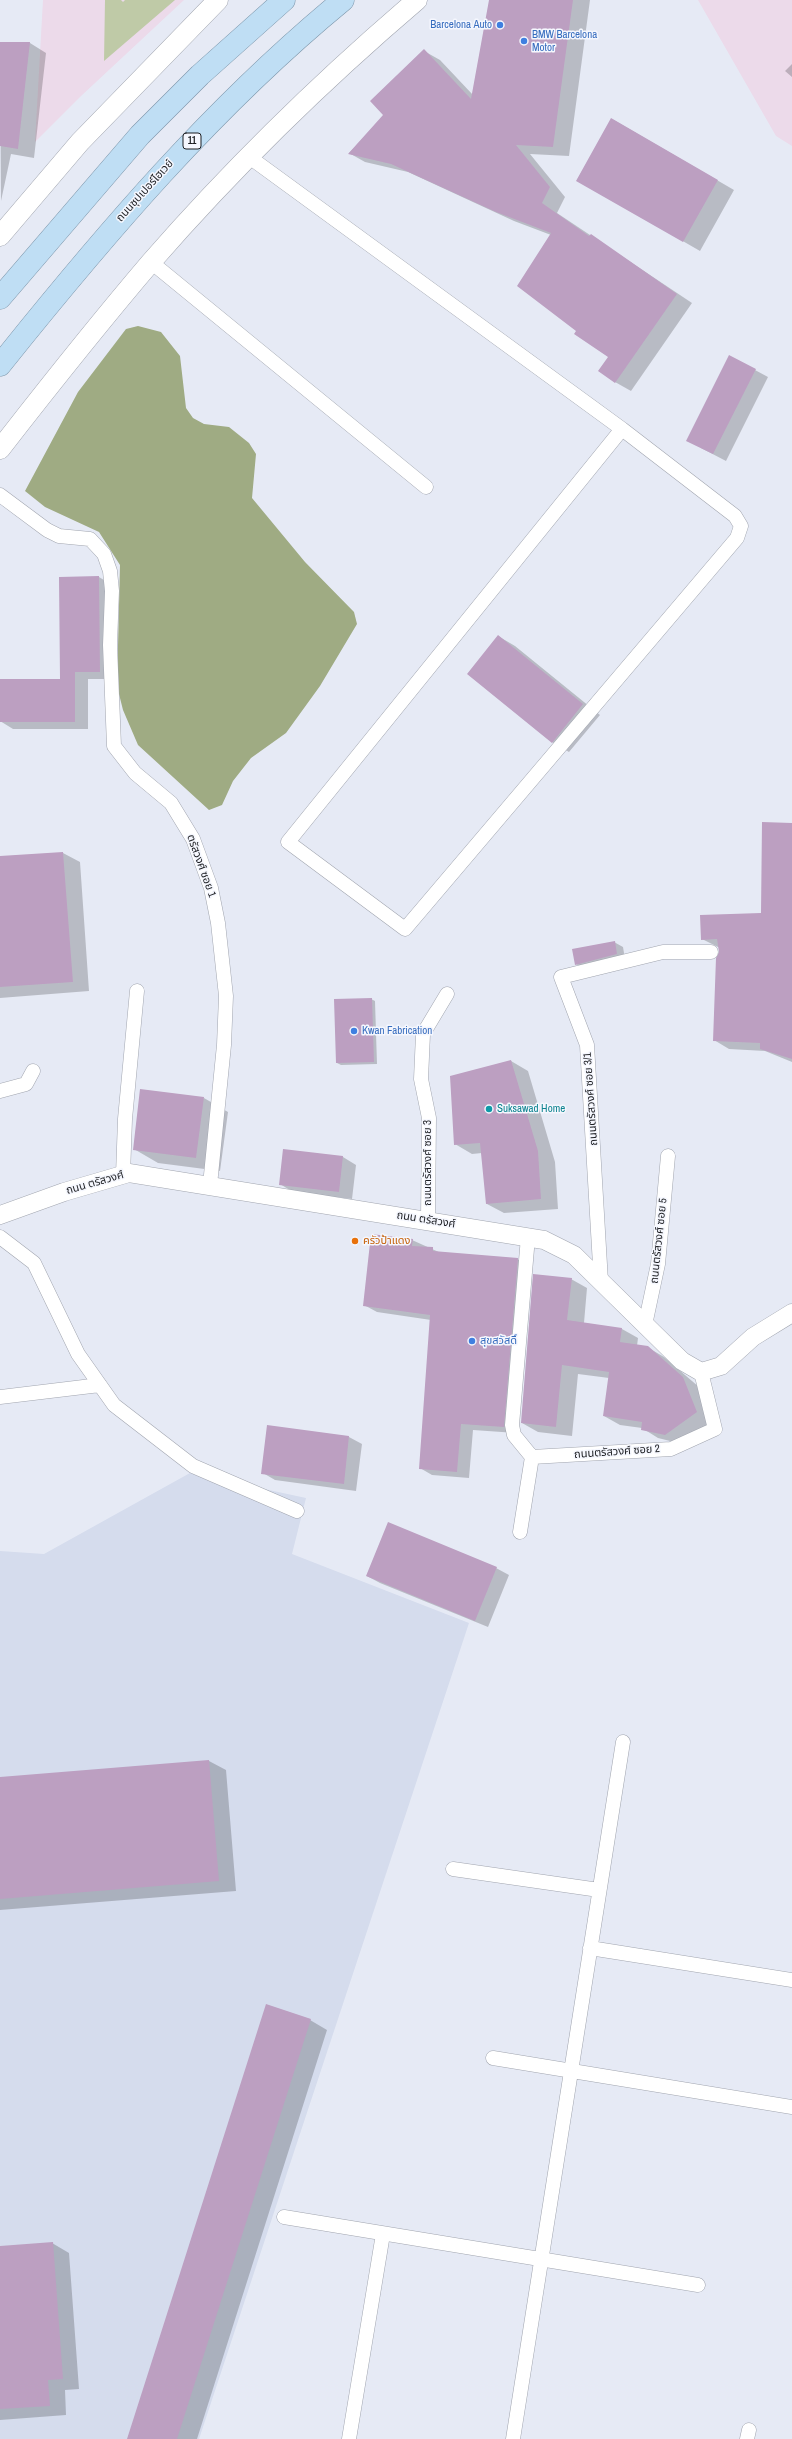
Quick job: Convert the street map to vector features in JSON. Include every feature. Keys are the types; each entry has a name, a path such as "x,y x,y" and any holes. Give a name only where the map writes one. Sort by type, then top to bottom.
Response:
{"highway":[{"path":"0,298 140,135 200,75 284,0"},
{"name":"ถนนซุปเปอร์ไฮเวย์","path":"0,365 111,229 171,162 233,98 343,0"}],"main road":[{"path":"0,236 80,142 218,0"},
{"path":"0,450 151,262 248,156 346,61 417,0"}],"street":[{"path":"248,156 622,429 735,516 741,526 737,538 405,930 288,842 622,429"},
{"path":"151,262 426,487"},
{"name":"ตรัสวงศ์ ซอย 1","path":"0,495 47,530 59,536 90,539 104,554 110,571 112,591 110,645 114,746 135,773 171,803 193,839 211,888 222,942 226,996 224,1045 210,1185"},
{"name":"ถนนตรัสวงศ์ ซอย 3/1","path":"601,1282 587,1045 561,977 663,952 711,952"},
{"path":"123,1175 125,1119 137,991"},
{"name":"ถนนตรัสวงศ์ ซอย 3","path":"428,1220 429,1118 421,1079 422,1034 447,994"},
{"path":"0,1091 26,1084 33,1071"},
{"name":"ถนนตรัสวงศ์ ซอย 5","path":"646,1325 658,1264 668,1156"},
{"name":"ถนน ตรัสวงศ์","path":"0,1215 129,1173 428,1220 544,1240 574,1255 682,1361 700,1372"},
{"path":"0,1237 34,1263 78,1354 114,1405 193,1466 297,1511"},
{"path":"520,1532 532,1457 514,1435 512,1425 528,1237"},
{"path":"700,1372 721,1366 753,1337 792,1314"},
{"name":"ถนนตรัสวงศ์ ซอย 2","path":"532,1457 671,1449 715,1428 700,1372"},
{"path":"0,1397 100,1385"},
{"path":"513,2439 622,1742"},
{"path":"453,1869 599,1890"},
{"path":"590,1948 792,1980"},
{"path":"493,2058 792,2107"},
{"path":"284,2217 698,2286"},
{"path":"349,2439 383,2234"}],"shaded area":[{"path":"43,0 184,0 80,97 35,142"},
{"path":"698,0 792,0 792,146 776,136"},
{"path":"190,1473 306,1498 292,1554 469,1623 199,2439 0,2439 0,1551 44,1554"}],"green space":[{"path":"105,0 121,0 123,2 125,0 175,0 104,61"},
{"path":"138,326 161,332 180,356 186,408 193,418 204,424 229,427 249,443 256,454 252,498 305,562 354,612 357,624 320,686 286,733 251,758 233,781 222,805 209,810 138,745 123,710 117,686 120,565 99,532 45,507 25,491 78,392 126,329"}],"building":[{"path":"489,0 573,0 553,147 516,145 550,187 542,203 589,236 591,234 677,294 615,383 598,371 608,357 574,334 576,331 517,286 551,233 496,212 391,164 348,154 383,115 370,101 424,49 471,99"},
{"path":"0,42 30,42 18,149 0,146"},
{"path":"611,118 718,180 683,242 576,181"},
{"path":"729,355 756,369 713,454 686,441"},
{"path":"99,576 100,672 75,672 75,722 0,722 0,679 60,679 59,577"},
{"path":"498,635 583,704 552,743 467,674"},
{"path":"762,822 792,823 792,1059 760,1049 760,1043 713,1041 716,958 719,952 717,939 701,940 700,915 761,913"},
{"path":"63,852 73,982 0,987 0,856"},
{"path":"615,941 617,954 575,965 572,949"},
{"name":"Kwan Fabrication","path":"372,998 374,1062 336,1063 334,999"},
{"name":"Suksawad Home","path":"511,1060 538,1151 541,1199 486,1204 480,1143 454,1145 450,1076"},
{"path":"140,1089 204,1097 196,1158 133,1150"},
{"path":"283,1149 343,1156 339,1192 279,1185"},
{"name":"สุขสวัสดิ์","path":"371,1234 413,1239 412,1246 433,1247 433,1251 518,1258 504,1427 461,1424 457,1472 419,1469 430,1315 363,1306"},
{"path":"533,1274 572,1278 567,1320 622,1328 620,1342 648,1346 683,1377 697,1412 665,1435 641,1430 642,1422 603,1416 609,1372 562,1365 556,1427 521,1423"},
{"path":"267,1425 349,1436 344,1484 261,1474"},
{"path":"388,1522 497,1567 475,1621 366,1576"},
{"path":"209,1760 219,1881 0,1899 0,1777"},
{"path":"266,2004 311,2019 177,2439 127,2439"},
{"path":"53,2242 63,2379 48,2380 50,2406 0,2409 0,2246"}],"place":[{"name":"Barcelona Auto","path":"500,25"},
{"name":"BMW Barcelona Motor","path":"524,41"},
{"name":"Kwan Fabrication","path":"354,1031"},
{"name":"Suksawad Home","path":"489,1109"},
{"name":"ครัวป้าแดง","path":"355,1241"},
{"name":"สุขสวัสดิ์","path":"472,1341"}]}
